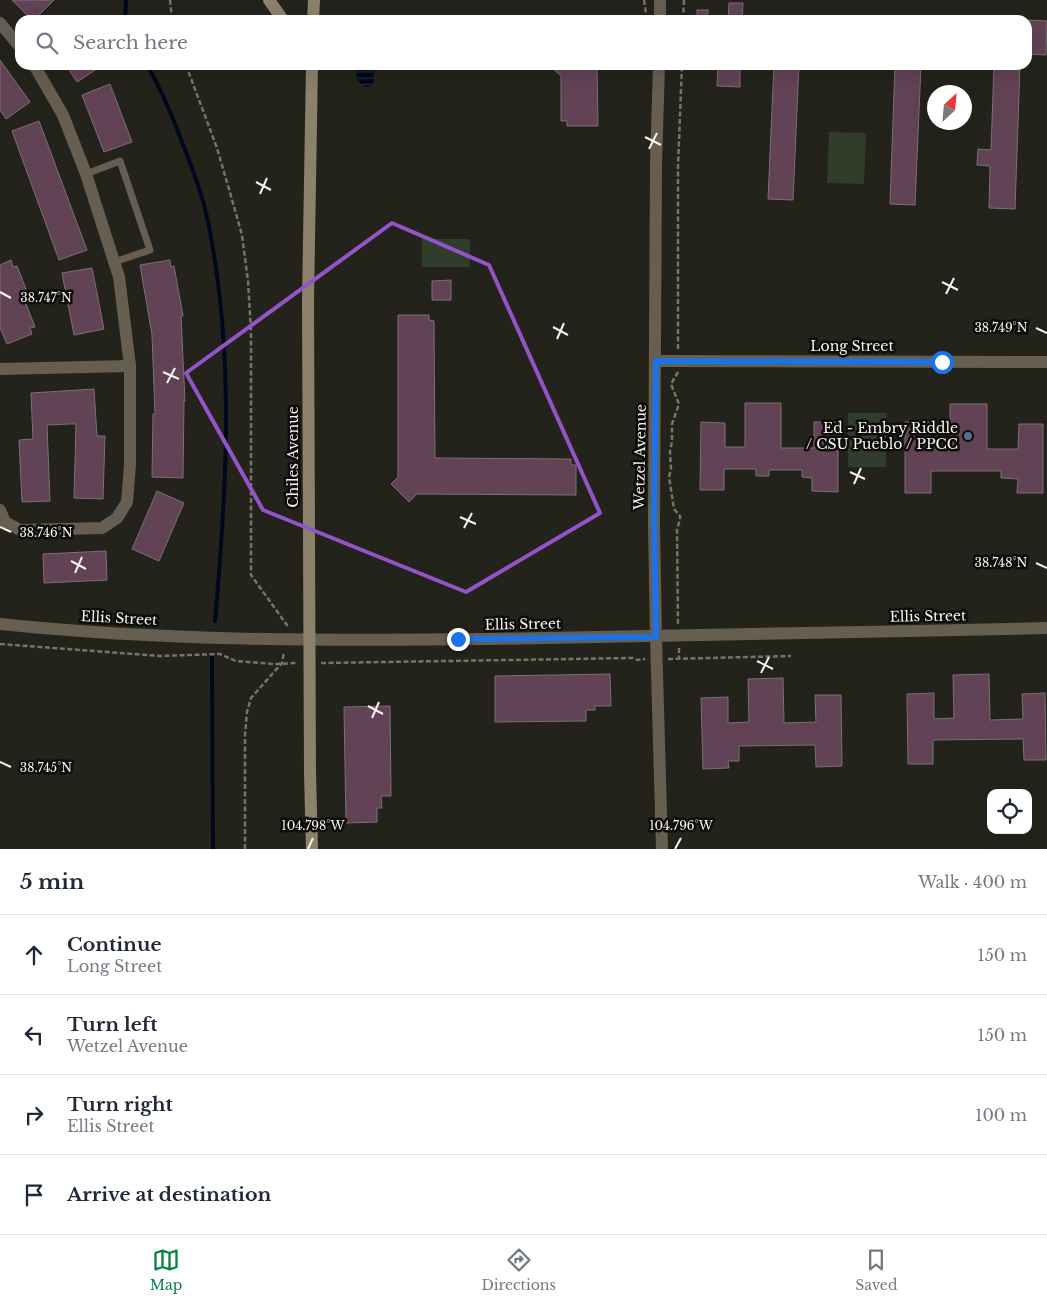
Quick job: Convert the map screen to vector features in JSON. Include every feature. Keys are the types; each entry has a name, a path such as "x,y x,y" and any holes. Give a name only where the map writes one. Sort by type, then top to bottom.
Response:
{"street":[{"path":"269,0 280,15"},
{"path":"313,15 314,0"},
{"path":"660,0 660,15"},
{"path":"0,23 15,41"},
{"path":"0,510 5,522 20,530 102,528 118,518 127,502 130,464 130,366 119,277 86,174 63,115 37,70"},
{"path":"309,70 312,80"},
{"name":"Chiles Avenue","path":"312,70 308,300 309,663 312,849"},
{"name":"Wetzel Avenue","path":"659,70 656,164 654,518 662,849"},
{"name":"Long Street","path":"656,361 1047,362"},
{"path":"0,369 130,366"},
{"name":"Ellis Street","path":"0,624 61,630 309,641 656,637 1047,628"}],"lane":[{"path":"86,174 120,161 150,250 114,262"}],"path":[{"path":"170,0 172,15"},
{"path":"644,0 647,15"},
{"path":"684,0 684,15"},
{"path":"188,70 217,148 242,235 248,281 251,331 251,575 287,625 282,663 251,698 247,712 245,734 245,849"},
{"path":"0,644 160,656 220,654 236,661 274,664 478,659 633,658 636,660 791,656"}],"highlighted area":[{"path":"392,223 489,265 600,513 466,592 263,510 186,373"}],"green space":[{"path":"829,132 866,133 864,184 827,183"},
{"path":"422,239 470,239 470,267 422,267"},
{"path":"848,413 887,413 886,467 848,467"}],"water":[{"path":"355,70 374,70 373,84 368,87 361,84 356,76"}],"building":[{"path":"12,0 54,0 39,15 27,15"},
{"path":"729,3 743,3 742,15 728,15"},
{"path":"697,10 708,10 708,15 697,15"},
{"path":"1032,20 1047,21 1046,55 1032,54"},
{"path":"0,60 30,102 6,119 0,110"},
{"path":"69,70 95,70 77,82"},
{"path":"554,70 597,70 598,126 567,126 567,121 561,121 561,76"},
{"path":"718,70 740,70 740,87 717,86"},
{"path":"774,70 799,70 793,200 768,199"},
{"path":"895,70 921,70 915,205 890,204"},
{"path":"994,70 1020,70 1015,209 989,208 990,166 977,165 978,149 991,150"},
{"path":"110,84 132,142 104,152 82,95"},
{"path":"39,121 87,250 59,260 12,131"},
{"path":"11,260 13,267 17,266 26,289 21,291 35,327 30,328 32,334 7,344 0,328 0,265"},
{"path":"170,260 171,267 174,266 183,316 181,317 185,401 183,478 152,477 153,414 155,414 152,335 140,265"},
{"path":"92,268 104,329 74,335 62,273"},
{"path":"451,280 451,300 432,300 432,281"},
{"path":"398,315 429,315 429,320 434,321 435,458 571,459 571,465 576,465 576,495 417,494 409,502 391,484 398,477"},
{"path":"94,389 97,436 105,436 103,499 74,498 76,424 69,424 47,425 50,501 22,502 19,440 33,439 31,393"},
{"path":"745,403 781,403 781,448 814,448 814,422 838,422 838,492 812,491 812,478 802,477 802,470 769,470 769,476 756,476 756,469 724,469 724,490 700,490 701,422 725,423 725,447 745,447"},
{"name":"Ed - Embry Riddle / CSU Pueblo / PPCC","path":"950,404 987,404 987,449 1018,449 1019,424 1043,424 1043,493 1017,493 1018,479 1001,478 1001,471 931,471 931,493 905,493 905,422 930,422 930,448 950,448"},
{"path":"157,491 184,503 159,561 132,549"},
{"path":"106,551 107,580 44,583 43,554"},
{"path":"610,674 611,706 595,706 595,710 586,710 586,721 495,722 495,676"},
{"path":"989,674 990,720 1023,719 1022,694 1045,693 1046,760 1024,760 1023,739 933,740 933,764 908,764 907,694 934,693 934,719 954,718 953,675"},
{"path":"783,678 784,723 816,722 815,695 841,695 842,766 816,767 815,745 739,746 739,761 728,761 729,768 703,769 701,698 728,697 728,723 749,722 748,679"},
{"path":"390,706 391,796 381,796 382,808 377,808 377,822 346,823 344,707"}],"waterway":[{"path":"125,15 126,0"},
{"path":"150,70 168,107 198,185 207,217 222,317 226,418 225,469 215,621"},
{"path":"212,657 213,849"}],"place":[{"name":"Ed - Embry Riddle / CSU Pueblo / PPCC","path":"968,436"}],"route":[{"path":"458,639 656,637 654,518 656,361 942,362"}]}
